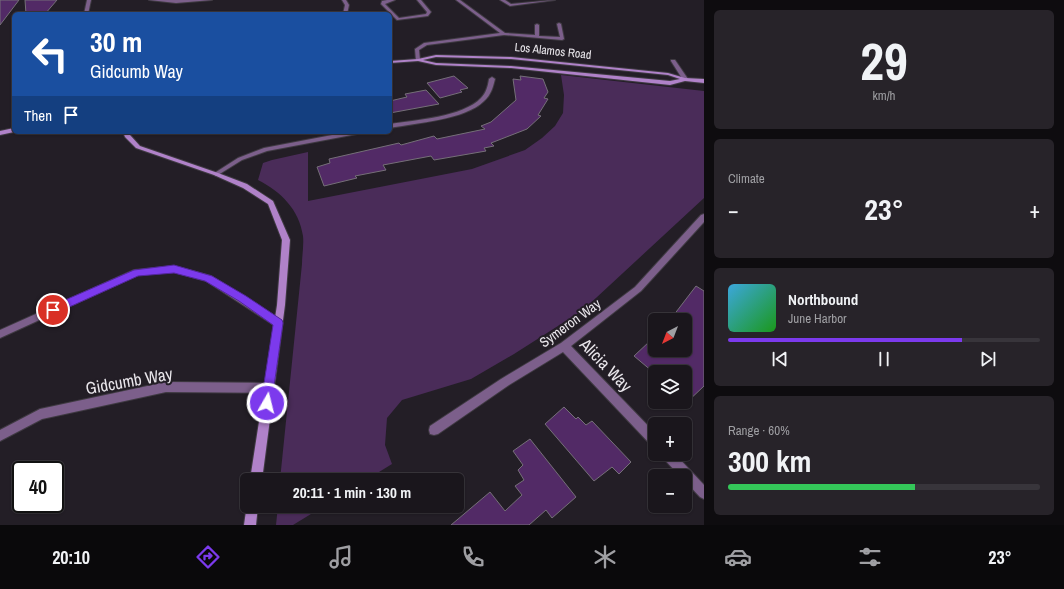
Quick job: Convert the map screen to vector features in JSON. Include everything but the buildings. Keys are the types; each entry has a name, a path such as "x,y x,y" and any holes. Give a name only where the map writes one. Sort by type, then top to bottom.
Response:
{"main road":[{"name":"Los Alamos Road","path":"392,62 418,60 436,56 511,58 668,74 685,79 704,81"},
{"name":"Los Alamos Road","path":"418,60 436,64 518,67 670,83 685,79"},
{"path":"0,133 12,130"},
{"path":"126,134 138,147 216,174 245,186 271,203 286,240 278,323 257,473"},
{"path":"250,525 251,513"}],"street":[{"path":"86,12 89,0"},
{"path":"152,0 176,2 210,0"},
{"path":"344,0 347,9 346,12"},
{"path":"391,12 383,4 383,2 393,0"},
{"path":"420,1 428,0"},
{"path":"458,0 504,34"},
{"path":"502,0 510,5 553,0"},
{"path":"392,20 428,15 429,12 420,1"},
{"path":"392,13 398,19"},
{"path":"418,60 417,49 420,46 449,41 461,43 471,42 474,37 504,34 562,39 559,24"},
{"path":"537,25 537,37"},
{"path":"672,61 685,79"},
{"path":"392,126 459,114 481,102 489,92 492,79"},
{"path":"216,174 240,159 266,149 346,134"},
{"name":"Symeron Way","path":"434,430 505,382 564,346 638,289 704,217"},
{"path":"0,334 137,272 174,269 208,278 242,298 278,323"},
{"name":"Alicia Way","path":"564,346 648,434"},
{"name":"Gidcumb Way","path":"0,436 40,414 166,387 269,388"},
{"path":"674,461 704,493"}],"shaded area":[{"path":"561,75 704,91 704,198 583,310 514,354 471,379 402,400 387,418 385,445 392,464 377,473 281,473 302,264 303,236 298,218 288,202 274,190 258,180 263,163 308,152 308,201 472,169 525,150 542,138 555,126 563,113 564,95"},
{"path":"277,513 313,513 293,525 276,525"}],"route":[{"path":"53,310 137,272 174,269 208,278 242,298 278,323 267,403"}]}
